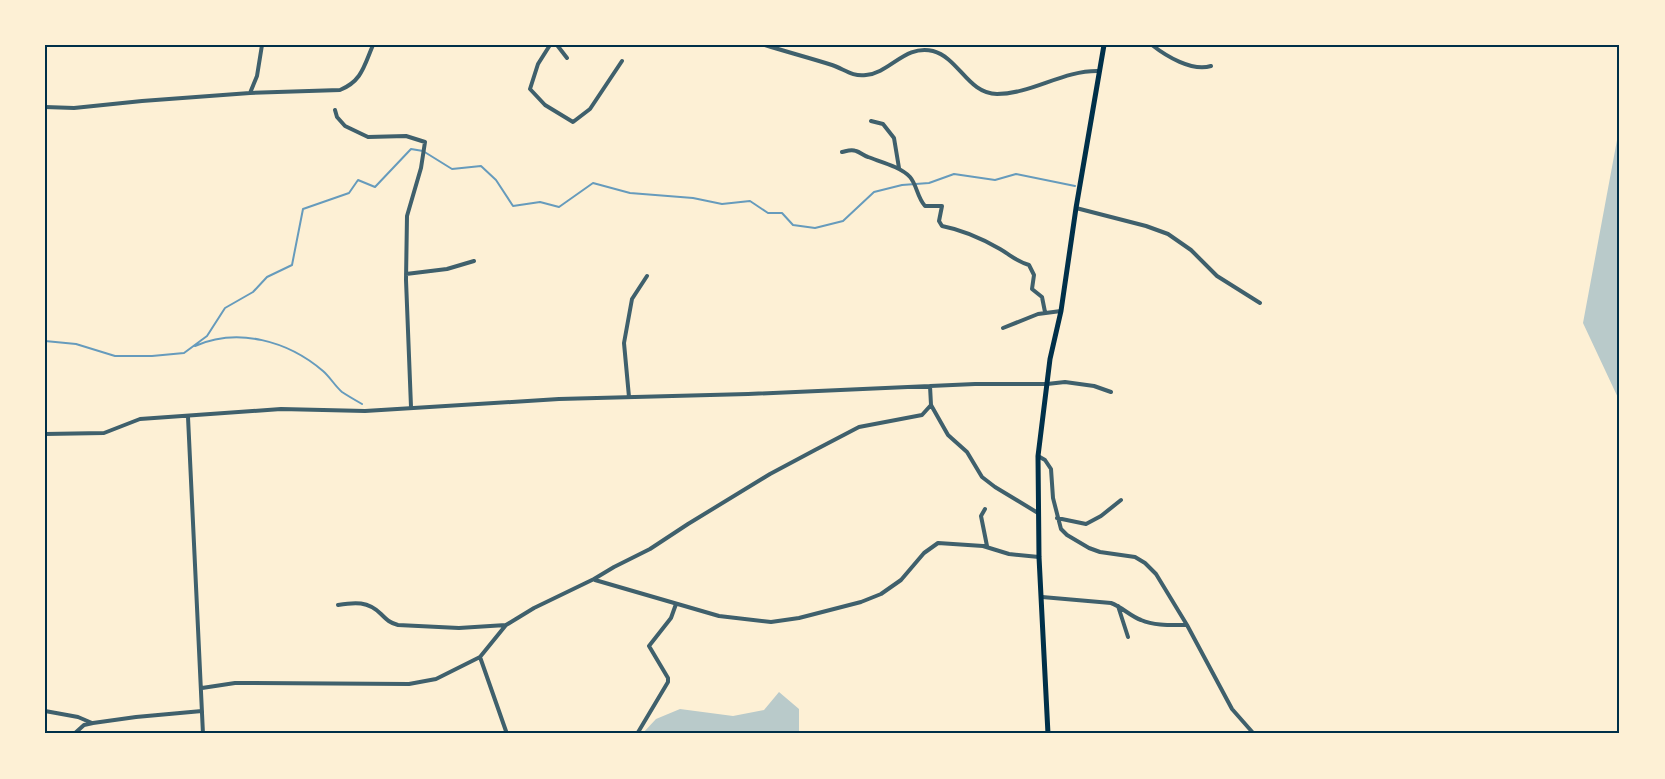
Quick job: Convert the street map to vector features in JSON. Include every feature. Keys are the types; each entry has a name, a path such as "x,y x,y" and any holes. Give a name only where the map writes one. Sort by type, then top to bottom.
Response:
{"main road":[{"path":"1048,734 1038,513 1038,456 1047,384 1104,45"}],"street":[{"path":"250,93 259,66 262,45"},
{"path":"45,107 83,108 250,93 340,90 355,82 359,77 373,45"},
{"path":"550,45 538,64 531,89 545,105 573,122 590,109 622,61"},
{"path":"557,45 567,58"},
{"path":"765,45 834,65 856,76 873,74 910,53 936,52 950,61 978,88 995,94 1027,88 1078,72 1100,71"},
{"path":"1152,45 1188,64 1206,68 1211,66"},
{"path":"335,110 337,117 345,126 368,137 406,136 425,142 421,168 406,216 411,407"},
{"path":"871,122 884,124 894,138 899,168"},
{"path":"842,152 855,150 878,159 888,166 899,168 911,178 925,206 942,206 939,221 942,226 953,227 981,238 987,244 1001,249 1014,260 1029,265 1034,275 1032,289 1042,297 1045,312"},
{"path":"1076,208 1168,234 1191,250 1217,276 1260,303"},
{"path":"406,274 447,269 474,261"},
{"path":"629,397 624,343 632,299 647,276"},
{"path":"1003,328 1045,312 1061,310"},
{"path":"45,434 104,433 140,420 281,409 365,411 629,397 1073,382 1101,387 1111,392"},
{"path":"930,386 931,405 948,435 967,452 982,477 1038,513"},
{"path":"202,688 235,683 409,684 436,679 480,657 506,625 534,608 661,543 770,474 859,427 922,415 931,405"},
{"path":"188,417 203,734"},
{"path":"1038,456 1046,460 1050,469 1057,518 1061,529 1089,548 1100,552 1136,557 1145,563 1166,588 1232,709 1254,734"},
{"path":"1057,518 1086,524 1101,516 1121,500"},
{"path":"985,509 981,516 987,547"},
{"path":"594,579 676,604 740,620 771,622 861,602 881,594 902,580 924,552 939,543 964,543 1009,554 1040,557"},
{"path":"1042,597 1118,605 1141,620 1152,624 1187,625"},
{"path":"338,605 362,603 379,612 390,623 398,625 459,628 506,625"},
{"path":"637,734 668,682 668,678 649,646 671,618 676,604"},
{"path":"1118,605 1128,637"},
{"path":"480,657 507,734"},
{"path":"45,711 78,717 93,723"},
{"path":"74,734 84,725 93,723 202,711"}],"shaded area":[{"path":"1620,124 1620,402 1583,323"},
{"path":"779,692 799,709 799,734 642,734 656,719 680,709 733,716 764,710"}],"waterway":[{"path":"45,341 76,344 115,356 184,353 207,336 225,308 253,292 267,277 292,265 303,209 349,193 358,180 375,187 411,149 423,151 452,169 481,166 496,180 513,206 540,202 559,207 593,183 630,193 693,198 722,204 750,201 768,213 782,213 793,225 815,228 843,221 874,192 902,185 929,183 954,174 995,180 1016,174 1075,186"},
{"path":"195,346 211,340 228,338 262,340 278,345 309,361 326,373 342,392 362,404"}]}
